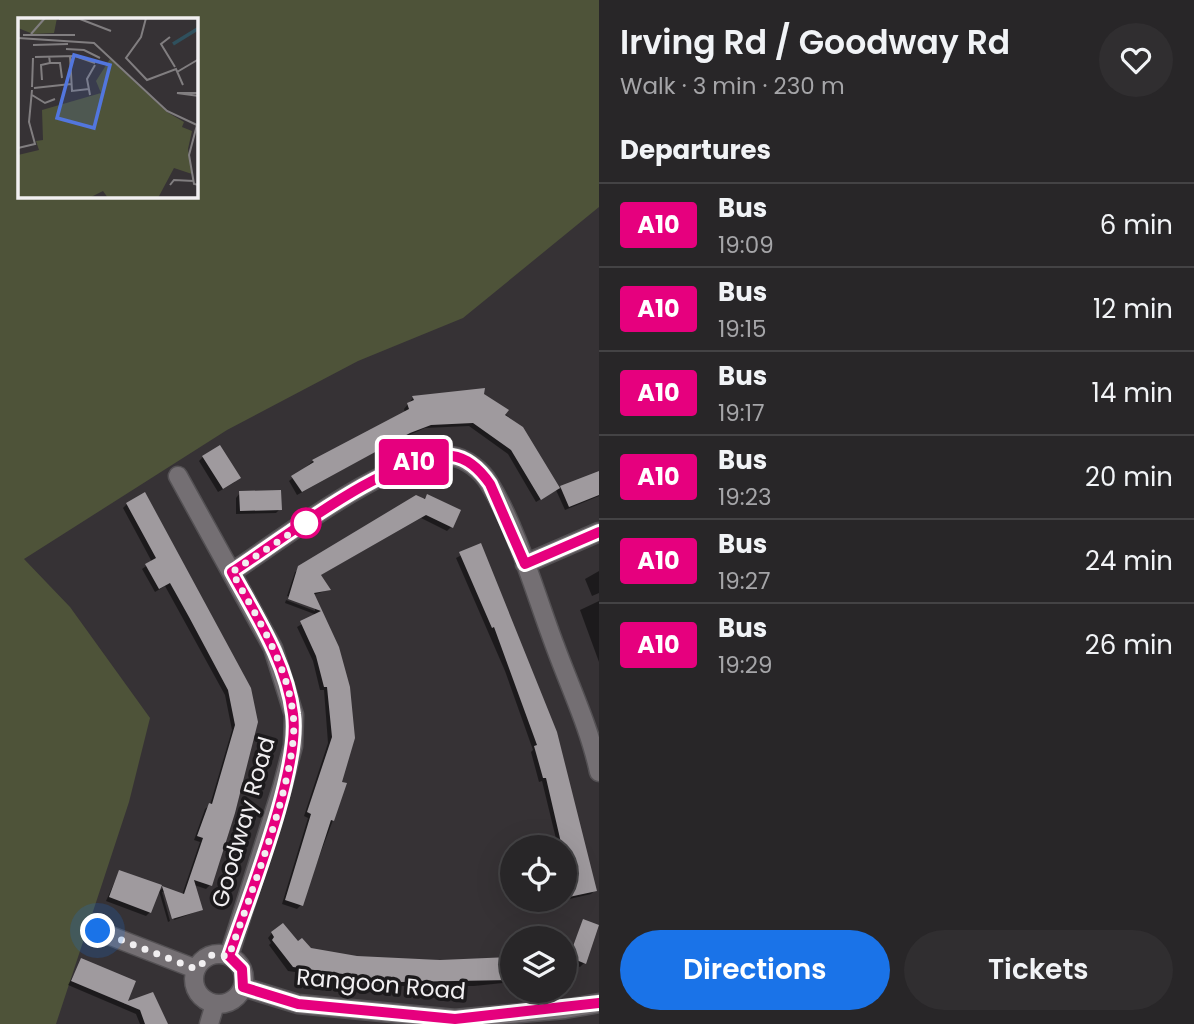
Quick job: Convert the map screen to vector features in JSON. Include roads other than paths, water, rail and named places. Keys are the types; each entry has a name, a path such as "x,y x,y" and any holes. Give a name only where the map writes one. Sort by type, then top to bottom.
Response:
{"street":[{"path":"232,572 343,499 406,464 454,456 481,472 490,484 525,564 599,772"},
{"name":"Goodway Road","path":"178,476 273,648 294,715 293,746 282,788 229,956"},
{"path":"525,564 599,532"},
{"path":"98,931 196,969"},
{"path":"212,955 229,956 242,969 243,987 232,1001 215,1004 204,1000 197,991 194,980 196,969 212,955"},
{"name":"Rangoon Road","path":"243,987 298,1004 455,1019 599,1003"},
{"path":"209,1024 215,1004"}]}
